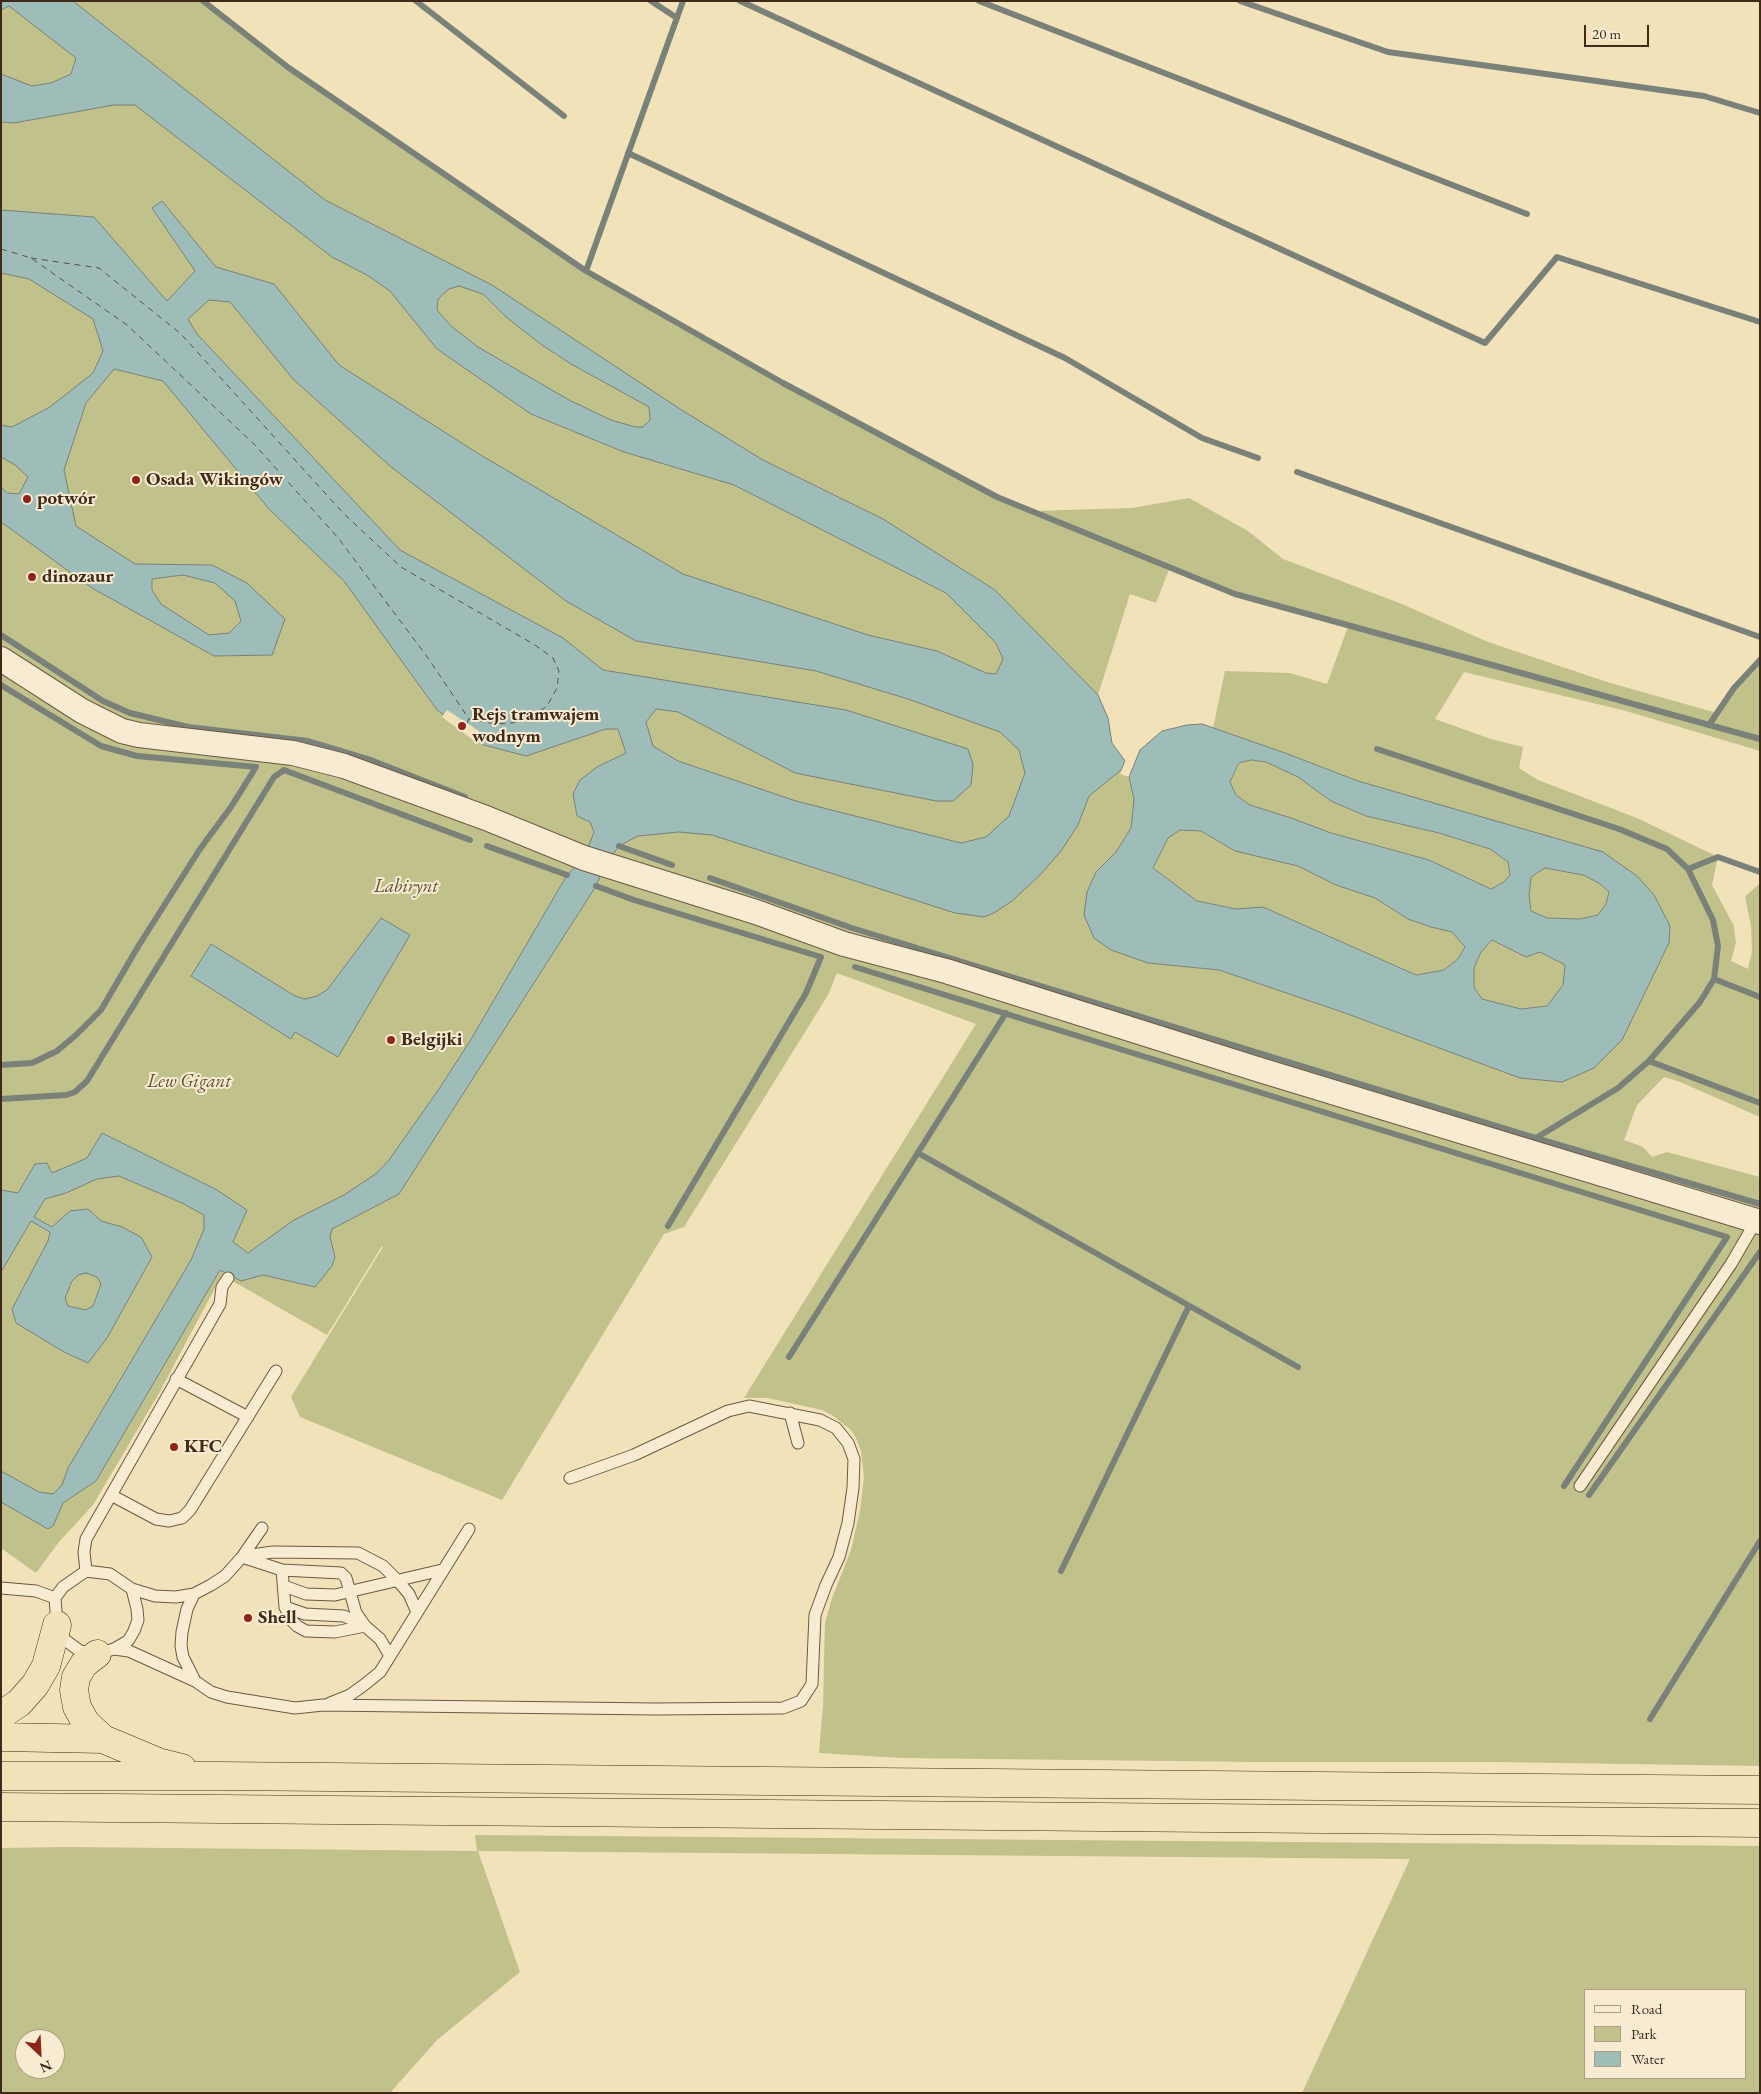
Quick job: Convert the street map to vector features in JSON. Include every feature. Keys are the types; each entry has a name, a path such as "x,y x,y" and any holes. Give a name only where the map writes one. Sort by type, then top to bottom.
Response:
{"highway":[{"path":"1,1715 19,1703 35,1684 46,1666 57,1625"},
{"path":"106,1652 84,1664 76,1677 74,1690 77,1706 86,1723 103,1739 158,1762 218,1776"},
{"path":"1,1737 103,1739"},
{"path":"1,1776 218,1776 1760,1790"},
{"path":"1,1807 1760,1823"}],"street":[{"path":"1,659 82,712 122,730 139,735 314,757 344,766 486,818 595,862 764,915 844,944 946,971 1260,1070 1758,1222"}],"lane":[{"path":"1580,1486 1758,1222"},
{"path":"86,1571 84,1552 86,1539 220,1304 222,1287 228,1278"},
{"path":"111,1495 156,1519 169,1522 182,1518 190,1510 276,1371"},
{"path":"176,1379 248,1417"},
{"path":"262,1528 226,1576 194,1594 176,1597 155,1596 132,1589 110,1574 86,1571 63,1587 55,1598 57,1625 65,1640 72,1647 87,1653 129,1651 195,1681 211,1692 223,1696 295,1708 323,1705 676,1709 783,1708 800,1701 812,1684 816,1615 826,1585 839,1557 848,1523 853,1488 854,1459 848,1443 836,1428 820,1420 749,1406 728,1411 634,1455 570,1478"},
{"path":"790,1413 798,1443"},
{"path":"323,1705 350,1695 380,1672 469,1529"},
{"path":"242,1557 273,1552 358,1553 383,1566 409,1594 418,1612"},
{"path":"242,1557 282,1570 341,1574 346,1578 356,1613 365,1626 380,1639 390,1656"},
{"path":"282,1570 286,1607 291,1620 297,1626 306,1631 335,1632 365,1626"},
{"path":"284,1586 306,1594 335,1595 442,1570"},
{"path":"1,1588 36,1592 55,1598"},
{"path":"106,1652 128,1641 134,1631 138,1620 132,1589"},
{"path":"194,1594 187,1609 181,1646 186,1666 195,1681"},
{"path":"286,1607 306,1614 344,1616 365,1626"}],"green space":[{"path":"1,1 203,1 289,68 586,271 783,383 997,497 1033,511 1132,508 1189,498 1248,531 1283,559 1402,604 1488,642 1607,682 1717,713 1734,688 1760,660 1760,751 1626,711 1464,672 1435,719 1491,739 1523,747 1519,768 1538,780 1637,818 1718,857 1712,885 1734,926 1736,943 1731,961 1748,969 1752,951 1751,925 1745,897 1760,883 1760,1117 1680,1082 1664,1077 1637,1105 1624,1140 1643,1147 1652,1157 1667,1152 1760,1177 1760,1766 1496,1762 1256,1762 901,1758 819,1753 823,1705 825,1623 831,1601 851,1550 860,1511 864,1477 861,1451 850,1429 822,1410 768,1398 744,1398 976,1024 837,973 828,995 684,1227 664,1234 502,1500 300,1417 291,1397 382,1246 327,1335 222,1275 158,1395 93,1505 59,1542 36,1573 1,1548","holes":["1170,567 1235,594 1349,624 1327,684 1290,673 1225,671 1213,728 1285,753 1654,895 1520,1078 1345,1013 1219,970 1148,963 1096,872 1116,852 1131,828 1134,799 1129,777 1120,774 1125,761 1112,743 1108,718 1098,695 1130,594 1156,603"]},
{"path":"1251,760 1266,762 1298,777 1331,801 1366,816 1439,833 1490,849 1508,862 1510,875 1504,882 1491,889 1429,860 1331,833 1250,805 1236,795 1230,782 1240,763"},
{"path":"1180,830 1201,831 1235,851 1298,866 1336,885 1375,898 1408,919 1452,932 1465,947 1458,959 1444,970 1416,975 1263,907 1236,909 1197,901 1153,868 1168,838"},
{"path":"1545,868 1583,875 1599,883 1609,892 1606,904 1598,915 1580,919 1547,918 1531,911 1529,895 1531,877"},
{"path":"1492,940 1506,946 1540,952 1565,965 1563,985 1547,1006 1521,1009 1482,999 1474,987 1474,968 1481,952"},
{"path":"475,1835 1760,1846 1760,2093 1302,2093 1410,1859 478,1851 520,1972 437,2040 390,2093 1,2093 1,1848 477,1851"}],"water":[{"path":"1,1 73,1 325,200 492,285 680,409 763,460 883,519 995,590 1098,695 1108,718 1112,743 1125,761 1121,770 1089,796 1078,825 1061,851 1040,875 1012,901 984,917 955,913 712,835 679,832 638,836 619,846 605,865 596,886 399,1194 332,1229 330,1237 335,1257 332,1266 315,1287 263,1275 241,1281 220,1270 96,1481 63,1503 53,1526 48,1529 1,1502 1,1471 39,1492 53,1494 62,1485 68,1468 191,1260 204,1229 204,1215 182,1203 119,1176 97,1179 66,1193 45,1199 34,1217 52,1227 70,1211 88,1209 101,1221 122,1227 141,1237 152,1257 107,1338 88,1363 64,1352 16,1323 12,1309 48,1241 50,1232 31,1221 1,1272 1,1190 18,1193 35,1164 47,1163 52,1173 87,1158 102,1133 217,1190 247,1210 233,1242 248,1253 294,1220 344,1195 377,1173 389,1160 439,1089 470,1041 567,875 584,858 594,832 590,822 577,816 573,794 580,780 597,767 626,753 618,729 606,729 526,756 484,745 437,710 344,581 269,509 163,381 114,369 86,403 64,470 76,526 135,564 212,565 247,583 285,619 272,655 214,656 92,588 1,522 1,487 7,493 19,494 28,477 15,465 1,457 1,425 12,427 50,407 93,373 103,351 93,319 29,279 1,273 1,210 94,217 167,301 195,271 152,208 162,201 216,267 274,284 339,365 479,454 683,574 868,635 937,651 986,673 996,674 1003,659 996,643 946,593 734,485 624,452 531,414 437,349 390,291 367,275 332,257 135,105 114,105 14,123 1,122 1,74 32,86 51,83 71,74 76,58 9,6 1,10","holes":["459,286 483,294 506,317 542,345 571,364 649,407 650,420 643,427 635,427 611,420 569,400 478,347 451,326 437,310 438,299 449,289","209,300 230,302 293,379 390,466 566,601 636,641 816,671 908,699 1000,732 1019,750 1025,773 1009,816 986,837 961,843 796,801 678,761 653,746 646,722 656,709 678,712 795,773 936,801 953,801 971,785 973,765 968,749 846,710 603,670 563,638 400,550 197,334 188,319","183,575 215,583 235,601 241,621 229,633 209,635 161,604 152,590 152,579","86,1273 97,1277 101,1284 93,1306 86,1310 68,1306 65,1298 72,1281 78,1275"]},
{"path":"1202,724 1358,781 1603,852 1637,876 1654,895 1670,926 1669,943 1622,1040 1594,1068 1562,1082 1520,1078 1345,1013 1219,970 1148,963 1111,950 1094,938 1084,915 1087,892 1096,872 1116,852 1131,828 1134,799 1129,777 1140,750 1162,731 1187,725","holes":["1251,760 1266,762 1298,777 1331,801 1366,816 1439,833 1490,849 1508,862 1510,875 1504,882 1491,889 1429,860 1331,833 1250,805 1236,795 1230,782 1239,763","1180,830 1201,831 1235,851 1298,866 1336,885 1375,898 1408,919 1452,932 1465,947 1458,959 1444,970 1416,975 1263,907 1236,909 1197,901 1153,868 1168,838","1545,868 1583,875 1599,883 1609,892 1606,904 1598,915 1580,919 1547,918 1531,911 1529,895 1531,877","1492,940 1526,957 1540,952 1565,965 1563,985 1547,1006 1521,1009 1482,999 1474,987 1474,968 1481,952"]},
{"path":"381,918 410,935 338,1057 295,1032 291,1039 191,976 211,944 295,996 305,999 317,996 327,990"}],"pier":[{"path":"447,710 479,731 473,740 442,717"}],"waterway":[{"path":"203,1 289,68 586,271 783,383 997,497 1235,594 1760,739"},
{"path":"416,1 564,116"},
{"path":"651,1 677,18"},
{"path":"586,271 683,1"},
{"path":"740,1 1485,343 1557,257 1760,322"},
{"path":"979,1 1527,214"},
{"path":"1240,1 1388,52 1704,96 1760,113"},
{"path":"628,153 1065,358 1202,438 1258,458"},
{"path":"1297,472 1760,637"},
{"path":"1,635 103,701 130,713 188,727 308,741 368,759 465,797"},
{"path":"1709,725 1734,688 1760,660"},
{"path":"1,685 101,746 137,756 256,767 231,807 200,849 139,945 101,1010 57,1051 32,1063 1,1065"},
{"path":"1377,749 1619,829 1667,849 1688,869 1713,920 1718,946 1714,979 1700,1002 1649,1061 1618,1088 1536,1138"},
{"path":"1,1099 66,1095 75,1092 87,1081 274,777 284,770 470,840"},
{"path":"487,846 567,875"},
{"path":"619,846 672,865"},
{"path":"1688,869 1718,857 1760,872"},
{"path":"710,878 852,928 1536,1138 1760,1204"},
{"path":"596,886 634,900 821,957 806,993 668,1226"},
{"path":"855,967 1727,1237 1564,1486"},
{"path":"1714,979 1760,997"},
{"path":"789,1357 1006,1013"},
{"path":"1649,1061 1760,1103"},
{"path":"918,1153 1298,1367"},
{"path":"1589,1495 1760,1252"},
{"path":"1061,1571 1189,1306"},
{"path":"1650,1719 1760,1541"}],"ferry route":[{"path":"1,249 31,258 127,325 255,445 339,539 428,658 469,719 467,723"},
{"path":"31,258 99,268 181,334 343,513 401,567 535,645 553,658 559,671 557,688 547,706 531,717 512,723 495,724 469,719"}],"place":[{"name":"Osada Wikingów","path":"136,480"},
{"name":"potwór","path":"27,499"},
{"name":"dinozaur","path":"32,577"},
{"name":"Rejs tramwajem wodnym","path":"462,726"},
{"name":"Belgijki","path":"391,1040"},
{"name":"KFC","path":"174,1447"},
{"name":"Shell","path":"248,1618"}],"park label":[{"name":"Labirynt","path":"406,887"},
{"name":"Lew Gigant","path":"189,1082"}]}
